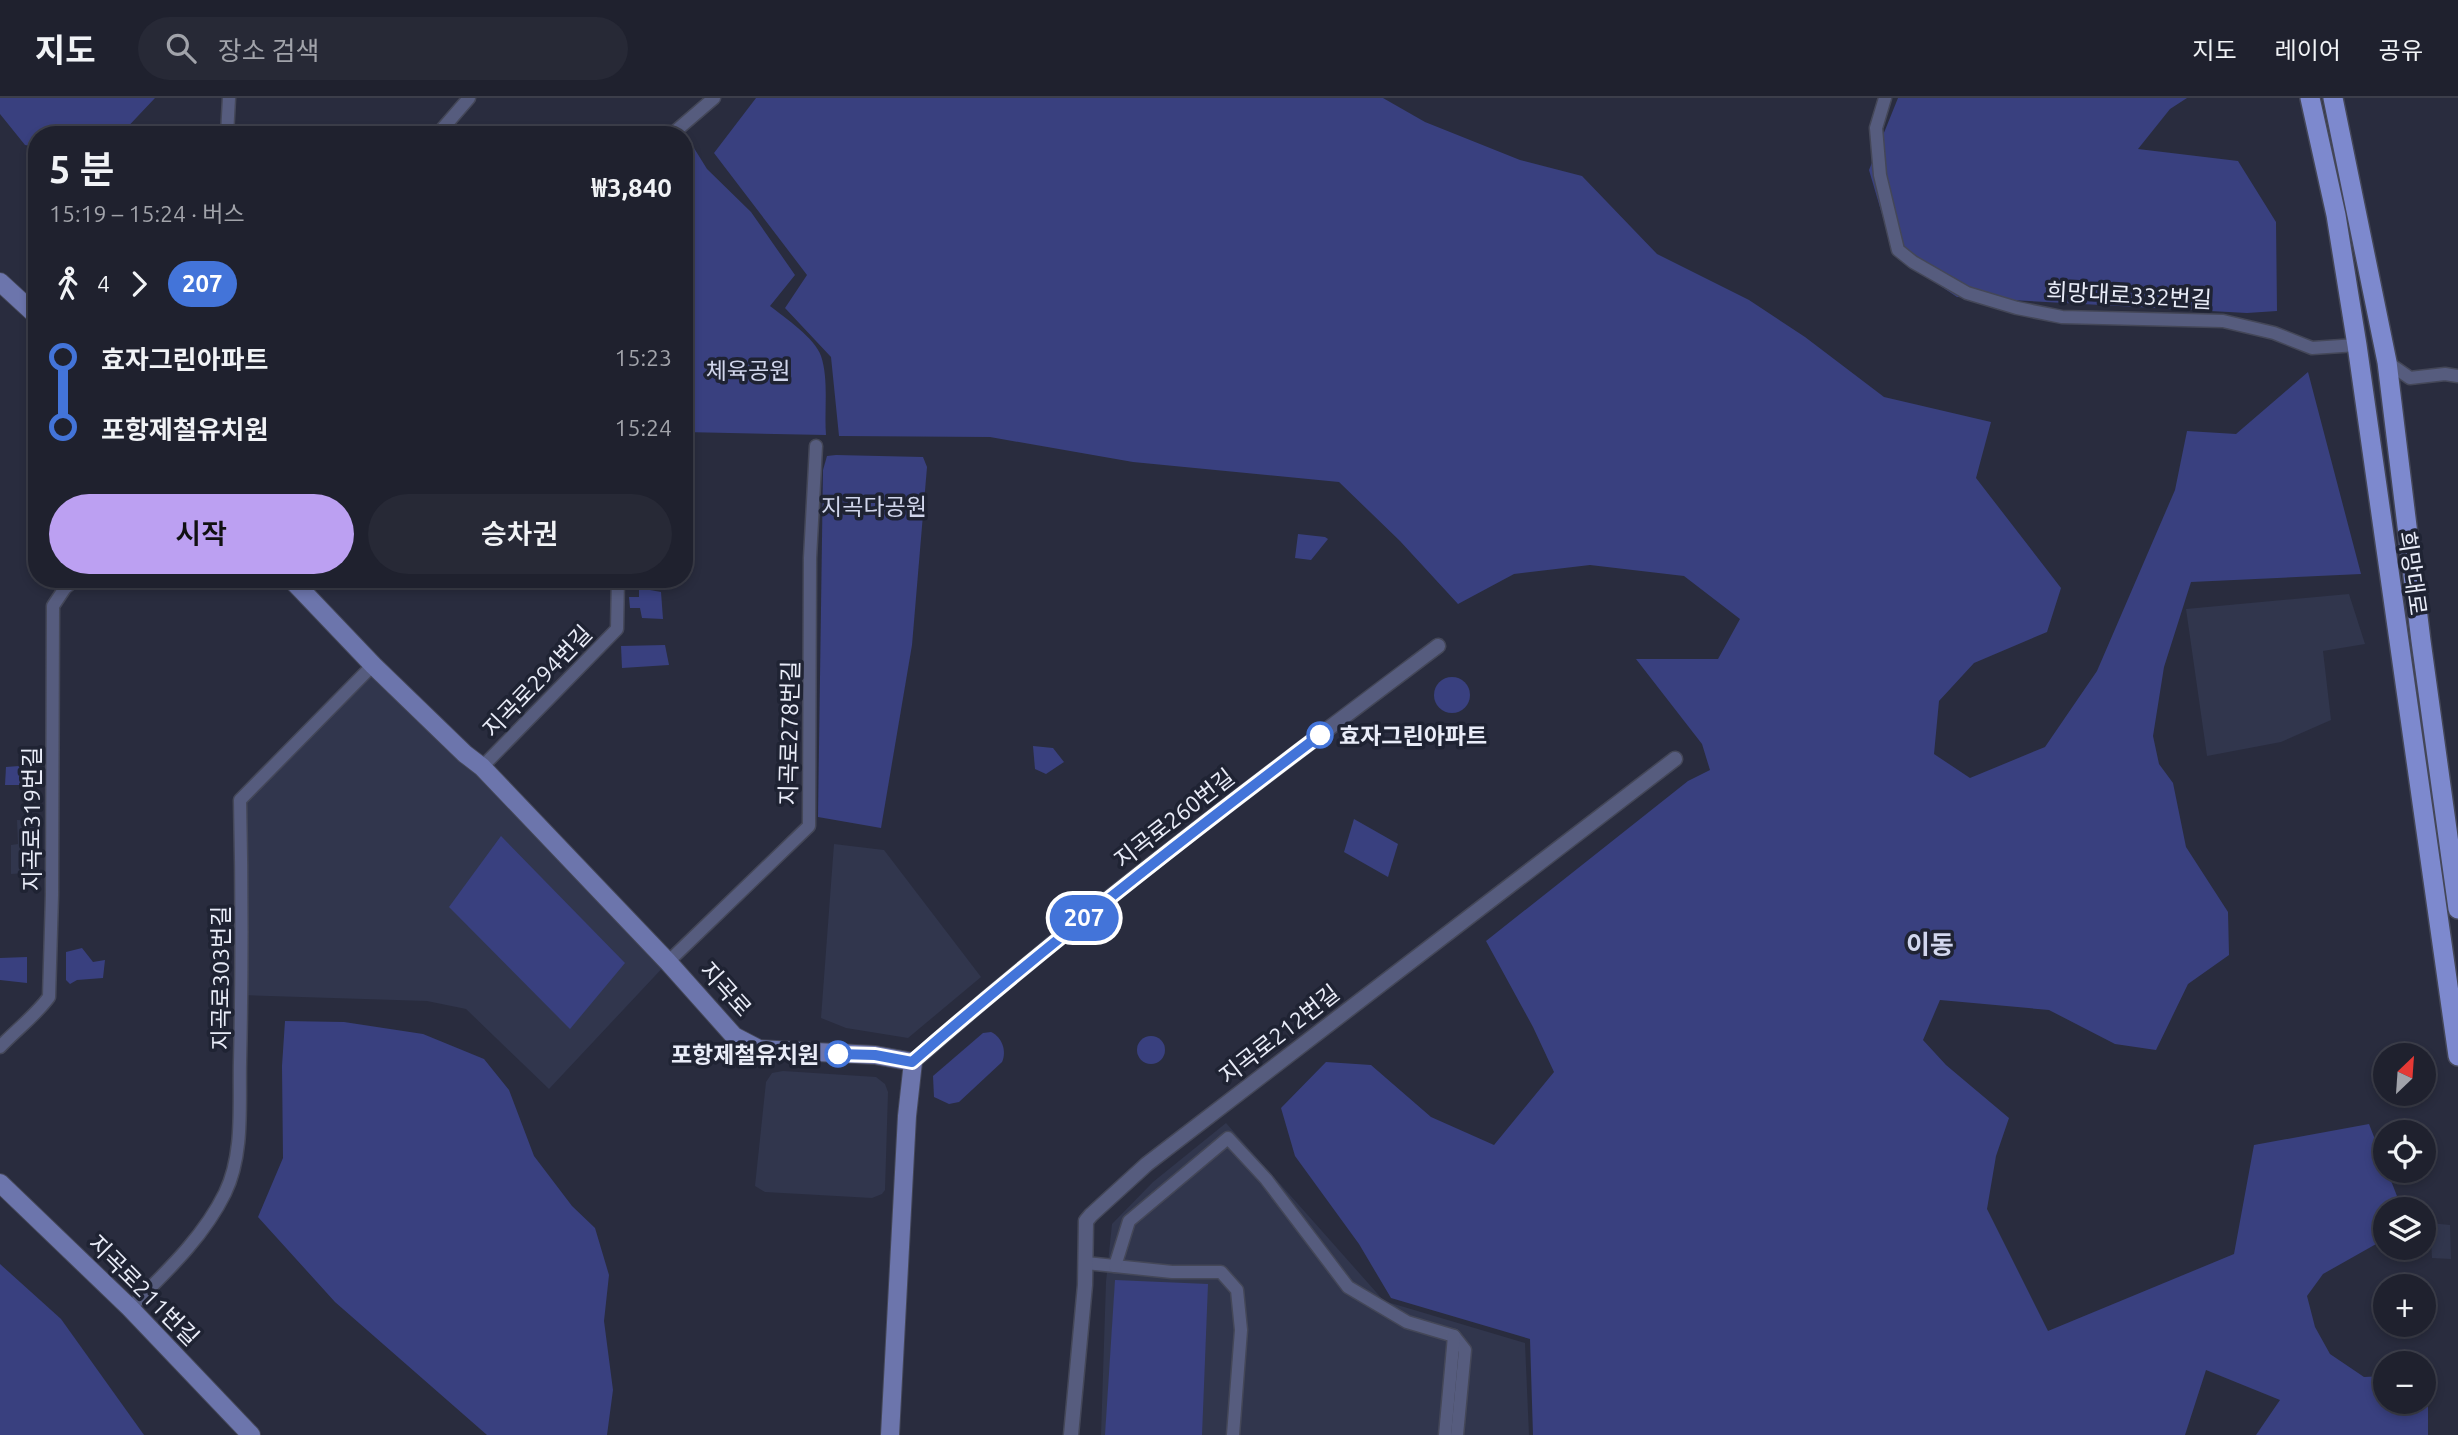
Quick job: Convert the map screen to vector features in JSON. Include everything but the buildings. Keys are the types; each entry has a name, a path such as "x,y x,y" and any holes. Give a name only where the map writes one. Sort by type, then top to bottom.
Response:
{"main road":[{"name":"희망대로","path":"2310,98 2336,215 2357,345 2458,1056"},
{"name":"희망대로","path":"2333,98 2387,362 2458,909"},
{"path":"0,282 28,308"},
{"path":"2369,432 2383,424 2395,427"},
{"name":"지곡로","path":"300,588 373,665 465,754 482,767 668,962 734,1037 759,1049 875,1055 912,1062"},
{"path":"890,1435 912,1062"},
{"name":"지곡로211번길","path":"0,1183 130,1308 251,1435"}],"street":[{"path":"227,126 229,98"},
{"path":"445,126 469,98"},
{"path":"681,126 714,98"},
{"name":"희망대로332번길","path":"1885,98 1876,128 1880,175 1898,250 1913,262 1967,293 2017,308 2062,317 2223,321 2274,333 2312,348 2357,345"},
{"path":"2387,362 2410,378 2445,374 2458,376"},
{"name":"지곡로278번길","path":"668,962 808,827 810,558 816,446"},
{"name":"지곡로319번길","path":"0,1047 39,1011 48,998 52,895 53,606 65,588"},
{"name":"지곡로294번길","path":"482,767 617,629 618,588"},
{"name":"지곡로260번길","path":"912,1062 1002,984 1186,837 1438,646"},
{"name":"지곡로303번길","path":"130,1308 172,1266 208,1224 225,1193 235,1166 239,1126 242,995 240,800 373,665"},
{"name":"지곡로212번길","path":"1071,1435 1086,1264 1086,1222 1147,1164 1675,759"},
{"path":"1115,1266 1129,1221 1228,1138 1266,1179 1348,1287 1407,1322 1454,1336 1465,1350 1457,1435"},
{"path":"1086,1264 1172,1272 1221,1272 1237,1290 1241,1330 1233,1435"},
{"path":"1445,1435 1454,1336"}],"shaded area":[{"path":"2349,594 2365,644 2323,651 2331,720 2281,742 2207,756 2186,609"},
{"path":"373,665 668,962 549,1089 466,1009 427,1001 242,995 240,800"},
{"path":"17,820 40,821 40,872 11,874 11,845 18,844"},
{"name":"포항제철유치원","path":"834,844 884,850 981,977 908,1038 846,1028 821,1018"},
{"path":"783,1071 876,1077 885,1084 888,1092 885,1190 882,1194 872,1198 765,1192 755,1186 766,1082 772,1073"},
{"path":"1226,1123 1384,1301 1525,1343 1529,1435 1101,1435 1106,1282 1112,1224 1153,1182"},
{"path":"2436,1224 2450,1225 2451,1259 2436,1258"}],"green space":[{"path":"0,98 155,98 129,126 28,126 28,146 0,114"},
{"path":"756,98 1383,98 1425,122 1520,160 1582,176 1657,254 1749,300 1805,337 1884,397 1991,422 1976,478 2061,588 2047,632 1974,663 1939,701 1934,754 1970,778 2045,747 2097,671 2175,490 2187,431 2236,434 2308,372 2361,574 2191,582 2164,667 2153,736 2159,764 2173,783 2186,847 2228,912 2229,955 2188,984 2156,1050 2115,1044 2049,1010 1940,1000 1923,1040 1946,1065 2009,1118 1996,1156 1987,1209 2048,1331 2234,1254 2254,1145 2369,1124 2373,1134 2373,1183 2392,1183 2397,1197 2373,1197 2373,1246 2323,1274 2307,1296 2315,1327 2330,1354 2364,1377 2373,1377 2373,1414 2428,1414 2428,1435 2256,1435 2280,1400 2206,1370 2185,1435 1533,1435 1530,1339 1391,1298 1359,1244 1295,1156 1281,1108 1326,1062 1371,1065 1431,1117 1494,1145 1554,1072 1486,941 1688,781 1710,770 1702,744 1636,659 1718,659 1740,619 1684,576 1590,565 1514,574 1458,604 1400,541 1339,482 1133,462 990,437 839,436 831,357 785,308 807,275 714,153"},
{"path":"1898,98 2187,98 2170,109 2138,149 2238,161 2276,222 2277,311 2247,313 1957,297 1894,255 1869,170"},
{"name":"체육공원","path":"693,146 707,169 751,212 795,275 770,306 806,335 818,349 826,385 826,435 693,432"},
{"name":"지곡다공원","path":"827,456 923,457 927,467 912,645 881,828 818,817 823,470"},
{"path":"1298,534 1328,539 1311,560 1295,558"},
{"path":"639,588 661,592 663,619 642,618 640,608 630,608 629,597 639,597"},
{"path":"665,645 669,665 622,668 621,646"},
{"path":"1452,677 1465,682 1470,695 1465,708 1452,713 1439,708 1434,695 1439,682"},
{"path":"1033,746 1053,748 1064,762 1046,774 1035,769"},
{"path":"32,765 32,785 5,785 6,767"},
{"path":"1354,819 1398,844 1388,877 1344,852"},
{"path":"501,836 625,963 570,1029 449,907"},
{"path":"82,948 93,962 105,960 103,978 77,980 70,984 66,980 66,952"},
{"path":"27,957 27,983 0,980 0,958"},
{"path":"285,1021 344,1022 423,1034 484,1059 509,1090 534,1156 572,1206 595,1228 609,1275 604,1321 613,1390 607,1435 487,1435 335,1302 258,1217 283,1158 282,1066"},
{"path":"991,1032 998,1037 1002,1045 1002,1062 959,1102 949,1104 934,1097 933,1076 983,1033"},
{"path":"1151,1036 1161,1040 1165,1050 1161,1060 1151,1064 1141,1060 1137,1050 1141,1040"},
{"path":"0,1264 61,1319 144,1435 0,1435"},
{"path":"1115,1280 1208,1284 1202,1435 1105,1435"}],"bus line":[{"name":"207","path":"838,1054 875,1055 912,1062 1002,984 1215,814 1320,735"}],"place":[{"name":"효자그린아파트","path":"1320,735"},
{"name":"포항제철유치원","path":"838,1054"}],"district":[{"name":"이동","path":"1930,944"}]}
